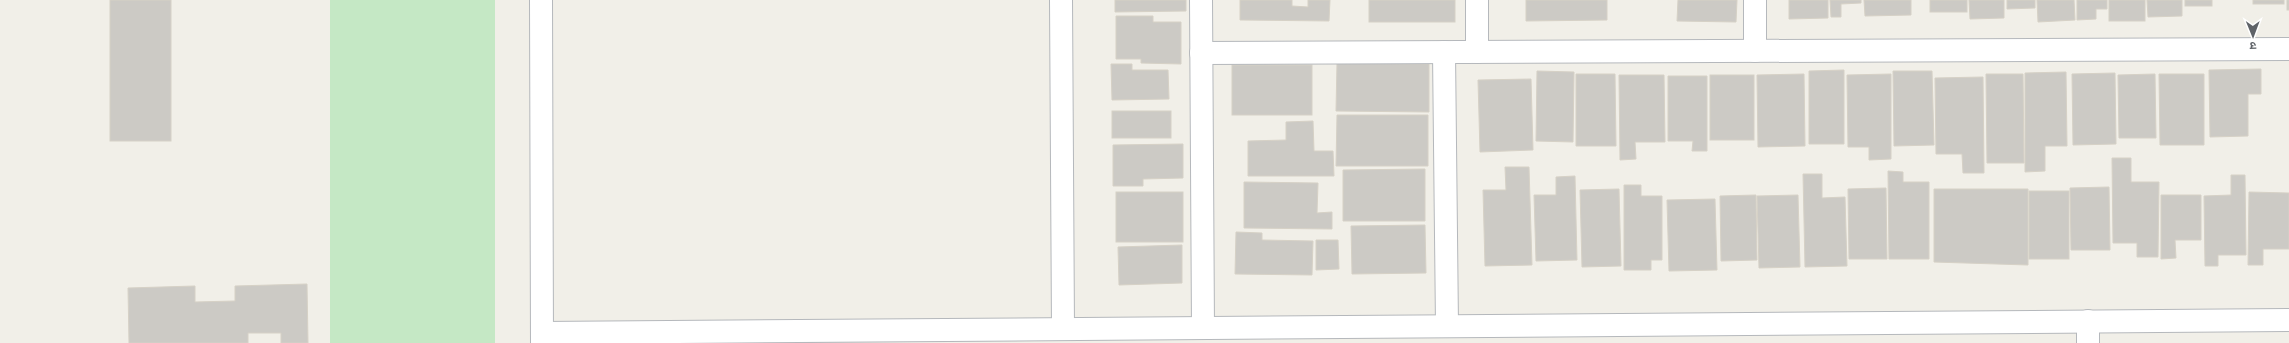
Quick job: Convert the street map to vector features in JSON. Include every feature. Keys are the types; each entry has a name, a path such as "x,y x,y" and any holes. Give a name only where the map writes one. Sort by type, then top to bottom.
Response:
{"street":[{"path":"541,0 542,338 696,337 1063,329 2289,320"},
{"path":"1061,0 1063,329"},
{"path":"1201,0 1203,328"},
{"path":"1477,0 1477,52"},
{"path":"1755,0 1755,51"},
{"path":"1202,53 2289,49"},
{"path":"1444,52 1447,326"},
{"path":"2088,321 2088,343"}],"green space":[{"path":"330,0 495,0 495,343 330,343"}],"building":[{"path":"110,0 171,0 171,141 110,141"},
{"path":"1115,0 1186,0 1186,11 1115,12"},
{"path":"1240,0 1292,0 1292,6 1308,7 1308,0 1330,0 1329,21 1240,20"},
{"path":"1369,0 1455,0 1455,22 1369,22"},
{"path":"1526,0 1607,0 1607,20 1526,21"},
{"path":"1678,0 1737,0 1736,22 1677,21"},
{"path":"1789,0 1828,0 1828,18 1789,19"},
{"path":"1830,0 1861,0 1861,3 1841,4 1841,17 1831,17"},
{"path":"1864,0 1911,0 1911,15 1865,16"},
{"path":"1930,0 1967,0 1967,12 1930,12"},
{"path":"1969,0 2004,0 2004,18 1970,19"},
{"path":"2007,0 2035,0 2035,8 2007,9"},
{"path":"2037,0 2074,0 2075,20 2038,22"},
{"path":"2077,0 2107,0 2107,9 2096,9 2096,19 2077,20"},
{"path":"2109,0 2145,0 2145,21 2109,21"},
{"path":"2147,0 2182,0 2182,16 2148,17"},
{"path":"2185,0 2212,0 2212,6 2185,6"},
{"path":"2253,0 2284,0 2284,4 2253,4"},
{"path":"2287,0 2289,0 2289,10 2287,10"},
{"path":"1116,16 1153,16 1153,22 1181,22 1181,64 1141,63 1141,59 1116,59"},
{"path":"1337,63 1429,64 1429,112 1336,111"},
{"path":"1111,64 1132,64 1132,70 1168,70 1169,99 1112,100"},
{"path":"1232,65 1312,65 1312,115 1232,115"},
{"path":"2261,69 2261,94 2248,94 2248,136 2210,137 2209,70"},
{"path":"1844,70 1844,144 1809,144 1809,71"},
{"path":"1537,71 1574,72 1573,142 1536,141"},
{"path":"1893,71 1932,71 1934,145 1894,146"},
{"path":"2066,72 2067,146 2045,146 2045,171 2025,172 2025,73"},
{"path":"2115,73 2116,144 2073,145 2072,74"},
{"path":"1576,74 1615,74 1616,146 1576,146"},
{"path":"1804,74 1805,146 1758,147 1757,75"},
{"path":"1891,74 1891,159 1869,160 1869,147 1848,147 1847,75"},
{"path":"1986,74 2023,74 2024,163 1987,163"},
{"path":"2155,74 2156,138 2119,138 2118,75"},
{"path":"2159,74 2204,74 2204,145 2160,145"},
{"path":"1619,75 1664,75 1665,142 1635,142 1636,159 1620,160"},
{"path":"1710,75 1754,75 1754,140 1710,140"},
{"path":"1668,76 1707,76 1707,151 1692,151 1693,141 1668,141"},
{"path":"1983,77 1984,173 1963,173 1962,154 1936,154 1935,78"},
{"path":"1531,79 1533,150 1480,152 1478,80"},
{"path":"1112,111 1171,111 1171,138 1112,138"},
{"path":"1337,115 1428,115 1428,166 1336,166"},
{"path":"1313,121 1314,151 1333,151 1334,176 1248,176 1248,141 1286,140 1286,122"},
{"path":"1183,144 1183,178 1143,179 1143,186 1113,186 1113,145"},
{"path":"2112,158 2131,158 2131,182 2159,182 2158,257 2137,257 2137,243 2113,243"},
{"path":"1505,167 1529,167 1532,265 1485,266 1483,190 1506,190"},
{"path":"1425,169 1425,221 1343,221 1343,170"},
{"path":"1888,171 1903,172 1903,182 1929,182 1929,259 1889,259"},
{"path":"1803,174 1822,174 1822,198 1845,197 1847,266 1805,267"},
{"path":"2231,175 2245,175 2246,255 2218,255 2218,266 2205,266 2204,196 2231,195"},
{"path":"1575,176 1577,260 1536,261 1534,195 1556,195 1556,177"},
{"path":"1244,182 1318,183 1317,213 1332,212 1332,229 1244,228"},
{"path":"1624,185 1641,185 1641,196 1662,196 1662,260 1651,260 1651,270 1624,270"},
{"path":"2109,187 2110,250 2071,250 2070,188"},
{"path":"1886,188 1887,259 1849,259 1848,189"},
{"path":"1619,189 1621,266 1582,267 1580,190"},
{"path":"1934,189 2028,189 2028,265 1934,262"},
{"path":"2029,191 2069,191 2069,259 2029,259"},
{"path":"1116,192 1183,192 1183,242 1116,242"},
{"path":"2249,192 2289,193 2289,249 2263,249 2263,265 2248,265"},
{"path":"1756,195 1757,260 1721,261 1720,196"},
{"path":"1798,195 1800,267 1759,268 1757,196"},
{"path":"2161,195 2201,195 2201,240 2175,240 2176,258 2161,259"},
{"path":"1715,199 1717,270 1669,271 1667,200"},
{"path":"1425,225 1426,273 1352,274 1351,226"},
{"path":"1236,232 1262,233 1262,240 1313,241 1312,275 1235,274"},
{"path":"1316,240 1338,240 1339,269 1316,270"},
{"path":"1182,245 1182,283 1119,285 1118,247"},
{"path":"307,284 308,343 281,343 281,333 248,333 248,343 129,343 128,288 195,286 195,302 235,301 235,286"}]}
